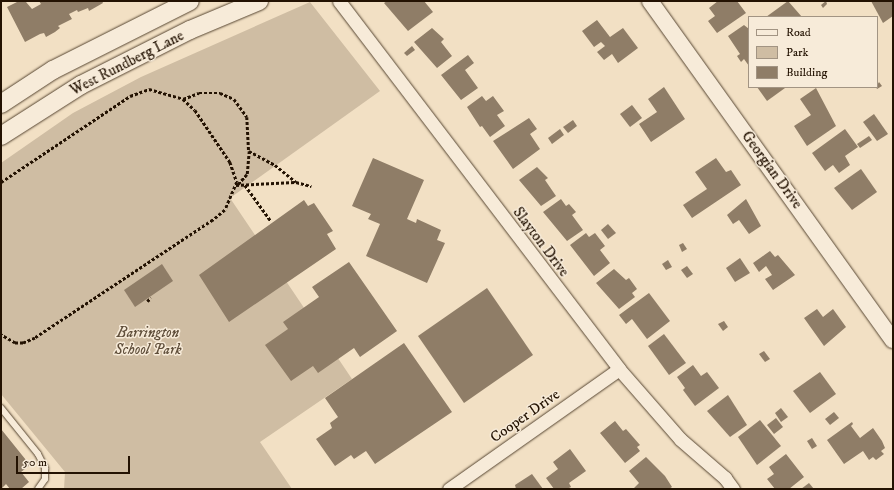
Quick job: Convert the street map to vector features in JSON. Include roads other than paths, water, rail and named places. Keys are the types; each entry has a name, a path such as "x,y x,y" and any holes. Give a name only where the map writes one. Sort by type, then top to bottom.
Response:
{"main road":[{"name":"West Rundberg Lane","path":"1,104 54,70 190,1"},
{"name":"West Rundberg Lane","path":"1,136 94,78 190,30 259,1"}],"street":[{"name":"Slayton Drive","path":"339,1 619,369 680,440 725,478 733,489"},
{"name":"Georgian Drive","path":"650,1 893,340"},
{"name":"Cooper Drive","path":"449,489 619,369"}],"lane":[{"path":"1,408 38,454 45,468 45,479 38,489"}],"park label":[{"name":"Barrington School Park","path":"148,340"}]}
